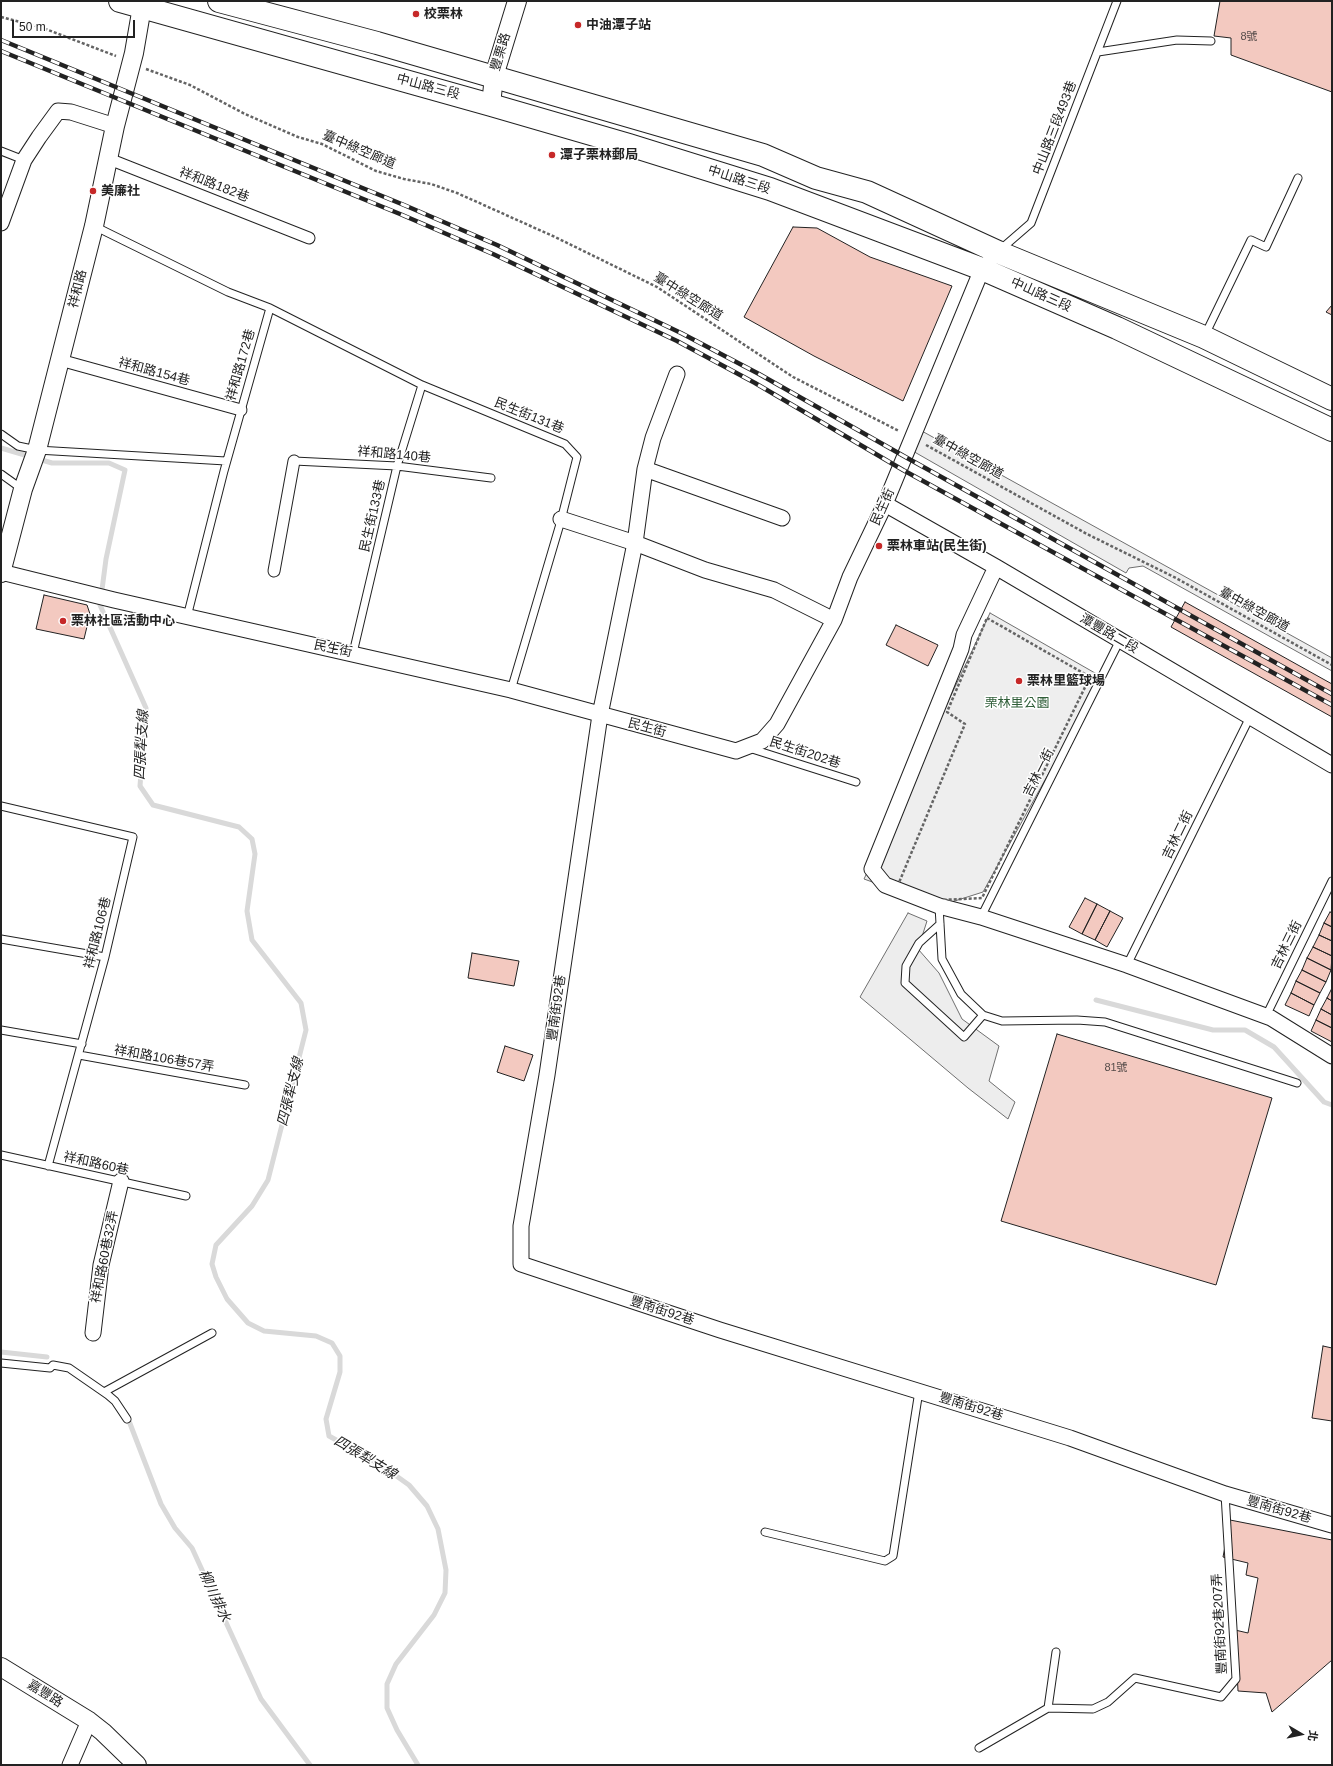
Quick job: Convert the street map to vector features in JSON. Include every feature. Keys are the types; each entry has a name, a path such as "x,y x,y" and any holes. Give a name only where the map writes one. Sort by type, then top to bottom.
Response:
{"main road":[{"name":"中山路三段","path":"120,1 142,5 491,104 770,189 982,269 1117,328 1332,430"},
{"name":"中山路三段","path":"219,1 255,6 763,155 816,178 867,192 998,252 1204,337 1332,399"}],"street":[{"name":"豐栗路","path":"491,104 494,76 517,1"},
{"name":"祥和路","path":"1,573 23,489 37,450 94,226 115,126 132,63 142,5"},
{"path":"1,223 24,160 58,111 71,112 115,126"},
{"name":"祥和路182巷","path":"109,159 309,238"},
{"name":"民生街","path":"1,573 186,617 353,653 511,690 736,751 762,741 777,724 834,620 850,577 885,504 913,438 982,269 998,252"},
{"name":"祥和路154巷","path":"60,360 241,410"},
{"path":"600,715 635,543 645,469 653,438 677,374"},
{"path":"274,571 294,461"},
{"path":"645,469 782,518"},
{"name":"潭豐路二段","path":"885,504 996,567 1332,765"},
{"path":"561,519 635,543 704,570 774,590 834,620"},
{"path":"996,567 964,635 961,649 872,869 885,885 939,906 981,917 1127,965 1271,1018 1332,1056"},
{"name":"豐南街92巷","path":"600,715 547,1075 521,1226 521,1264 720,1330 1070,1438 1224,1494 1332,1525"},
{"name":"祥和路60巷32弄","path":"93,1333 101,1265 121,1181"},
{"name":"嘉豐路","path":"1,1667 103,1732 138,1765"},
{"path":"70,1765 89,1722"}],"lane":[{"name":"中山路三段493巷","path":"998,252 1031,223 1117,1"},
{"path":"1098,52 1177,40 1211,41"},
{"path":"1,151 24,160"},
{"path":"1204,337 1251,240 1266,247 1298,178"},
{"path":"94,226 228,292 270,308"},
{"name":"民生街131巷","path":"270,308 422,385 565,444 577,457 561,519 511,690"},
{"name":"祥和路172巷","path":"186,617 226,461 270,308"},
{"name":"民生街133巷","path":"353,653 397,466 422,385"},
{"path":"1,434 18,446 37,450 226,461"},
{"name":"祥和路140巷","path":"294,461 397,466 491,478"},
{"path":"1,474 23,489"},
{"name":"吉林一街","path":"981,917 1120,640"},
{"name":"吉林二街","path":"1127,965 1250,717"},
{"name":"民生街202巷","path":"747,747 856,782"},
{"name":"祥和路106巷","path":"1,806 133,837 80,1056 48,1166"},
{"name":"吉林三街","path":"1271,1018 1267,1014 1332,881"},
{"path":"939,906 942,959 961,994 983,1015 1002,1021 1077,1020 1105,1022 1297,1083"},
{"path":"940,924 919,943 906,966 905,983 964,1037 983,1015"},
{"path":"1,939 105,957"},
{"path":"1,1030 82,1044"},
{"name":"祥和路106巷57弄","path":"80,1056 244,1085"},
{"name":"祥和路60巷","path":"1,1155 186,1196"},
{"path":"104,1392 212,1334"},
{"path":"1,1363 50,1368 53,1365 69,1368 115,1401 127,1419"},
{"path":"765,1532 885,1561 893,1556 919,1391"},
{"name":"豐南街92巷207弄","path":"1048,1708 1094,1709 1108,1702 1135,1678 1221,1697 1236,1679 1224,1494"},
{"path":"979,1748 1048,1708 1056,1652"}],"path":[{"name":"臺中綠空廊道","path":"1,17 43,28 190,85 245,114 298,137 322,144 376,171 404,179 432,184 457,193 555,237 657,288 793,377 913,438 1087,534 1176,578 1332,665"},
{"path":"987,618 1090,677 982,898 941,900 898,885 965,724 947,712 987,618"}],"green space":[{"path":"920,430 1332,658 1332,671 1143,566 1129,568 1126,573 911,450"},
{"name":"栗林里公園","path":"990,613 1102,677 983,892 939,906 864,879"}],"shaded area":[{"path":"908,913 927,921 918,949 939,973 962,1019 999,1046 989,1081 1015,1102 1008,1119 968,1088 860,997"}],"building":[{"path":"1220,1 1332,1 1332,92 1231,55 1231,38 1214,36"},
{"path":"793,227 817,228 870,257 952,286 903,401 814,356 744,317"},
{"path":"1332,305 1332,315 1326,312"},
{"name":"栗林社區活動中心","path":"44,595 87,605 90,614 84,639 36,629"},
{"path":"1185,602 1332,684 1332,717 1171,627"},
{"path":"896,625 938,645 928,666 886,645"},
{"path":"1085,898 1097,904 1082,934 1069,927"},
{"path":"1097,904 1110,911 1095,940 1082,934"},
{"path":"1110,911 1123,918 1107,947 1095,940"},
{"path":"1330,912 1332,913 1332,927 1324,923"},
{"path":"1324,923 1332,927 1332,941 1319,935"},
{"path":"1319,935 1332,941 1332,956 1313,947"},
{"path":"1313,947 1332,956 1331,970 1307,958"},
{"path":"472,953 519,961 514,986 468,978"},
{"path":"1307,958 1331,970 1326,982 1302,970"},
{"path":"1302,970 1326,982 1320,993 1296,981"},
{"path":"1296,981 1320,993 1314,1005 1291,993"},
{"path":"1332,988 1332,1001 1327,998"},
{"path":"1291,993 1314,1005 1309,1016 1285,1005"},
{"path":"1327,998 1332,1001 1332,1015 1321,1009"},
{"path":"1321,1009 1332,1015 1332,1028 1316,1020"},
{"path":"1316,1020 1332,1028 1332,1042 1311,1031"},
{"path":"1057,1034 1272,1098 1216,1285 1001,1221"},
{"path":"505,1046 533,1055 524,1081 497,1072"},
{"path":"1323,1346 1332,1348 1332,1421 1312,1418"},
{"path":"1230,1520 1332,1540 1332,1660 1272,1712 1266,1693 1238,1691 1235,1630 1248,1633 1258,1578 1246,1575 1248,1563 1223,1557"}],"waterway":[{"name":"四張犁支線","path":"1,448 52,463 109,463 125,470 106,559 100,605 146,708 140,786 153,805 239,827 252,839 255,854 247,911 252,940 301,1003 306,1030 268,1180 252,1206 216,1245 212,1264 216,1277 227,1299 248,1323 264,1331 316,1336 332,1343 340,1356 340,1372 326,1419 329,1436 381,1465 409,1485 427,1506 438,1529 446,1570 445,1593 434,1615 396,1664 387,1684 387,1708 397,1730 418,1765"},
{"path":"1096,1000 1213,1030 1245,1030 1274,1047 1324,1102 1332,1105"},
{"name":"柳川排水","path":"1,1352 47,1357"},
{"name":"柳川排水","path":"129,1421 161,1504 175,1528 192,1548 261,1699 310,1765"}],"railway":[{"path":"1,40 404,205 497,245 681,333 759,374 1332,694"},
{"path":"1,51 400,214 493,254 677,341 755,383 903,470 1332,705"}],"place":[{"name":"校栗林","path":"416,14"},
{"name":"中油潭子站","path":"578,25"},
{"name":"潭子栗林郵局","path":"552,155"},
{"name":"美廉社","path":"93,191"},
{"name":"栗林車站(民生街)","path":"879,546"},
{"name":"栗林社區活動中心","path":"63,621"},
{"name":"栗林里籃球場","path":"1019,681"}]}
